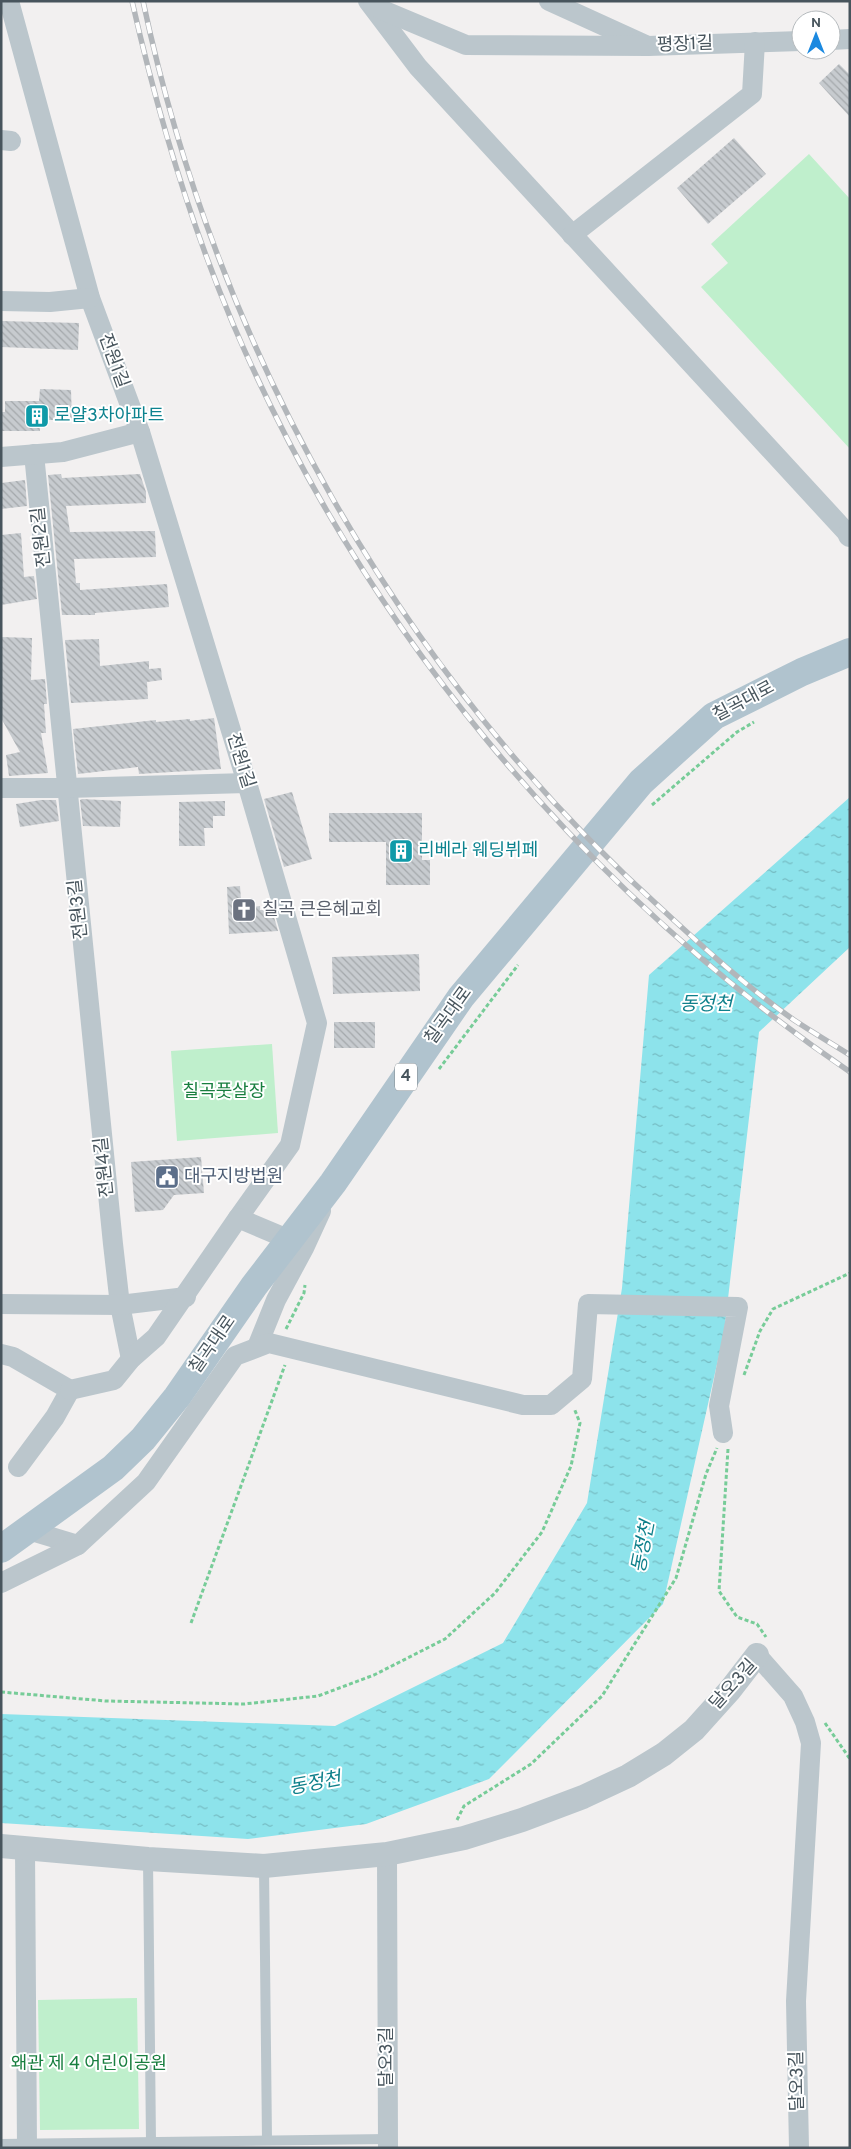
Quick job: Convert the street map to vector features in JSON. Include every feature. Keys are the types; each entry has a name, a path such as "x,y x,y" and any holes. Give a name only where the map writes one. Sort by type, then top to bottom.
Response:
{"main road":[{"name":"칠곡대로","path":"1,1549 113,1468 143,1439 177,1396 254,1286 333,1183 461,997 641,782 714,716 802,672 850,652"}],"street":[{"name":"전원1길","path":"9,1 90,298 140,432 247,783 317,1023 290,1144 186,1297 156,1337 131,1359 114,1380 70,1390"},
{"name":"평장1길","path":"549,1 648,46 791,41"},
{"path":"370,3 466,45 648,46"},
{"path":"370,3 418,67 849,535"},
{"path":"572,235 752,94 755,42"},
{"path":"1,301 50,302 90,298"},
{"path":"1,457 63,452 140,432"},
{"name":"전원2길","path":"34,454 50,620"},
{"name":"전원3길","path":"50,620 92,1030"},
{"path":"1,788 247,783"},
{"name":"전원4길","path":"92,1030 120,1305 131,1359"},
{"path":"257,1348 276,1300 304,1248 333,1183"},
{"path":"238,1218 290,1240"},
{"path":"1,1304 120,1305 186,1297"},
{"path":"1,1583 78,1545 146,1482 235,1356 269,1343 523,1405 551,1405 582,1379 588,1304 738,1307 718,1406 723,1434"},
{"path":"1,1354 12,1357 70,1390 54,1417 18,1467"},
{"path":"28,1530 78,1545"},
{"name":"달오3길","path":"1,1846 148,1859 264,1866 387,1854 447,1842 522,1820 583,1797 635,1772 664,1754 694,1730 730,1690 762,1648 793,1696 805,1722 811,1743 796,2001 799,2148"},
{"path":"25,1848 27,2146"},
{"name":"달오3길","path":"387,1854 388,2143"}],"lane":[{"path":"148,1859 151,2142"},
{"path":"264,1866 267,2140"},
{"name":"달오3길","path":"1,2144 27,2146 267,2140 388,2143"}],"path":[{"path":"647,810 660,796 738,732 762,718"},
{"path":"439,1070 523,958"},
{"path":"743,1378 760,1331 773,1309 850,1273"},
{"path":"190,1623 291,1348 284,1334 304,1293 307,1276"},
{"path":"1,1692 106,1701 244,1704 318,1696 374,1675 444,1639 495,1593 542,1532 571,1466 580,1423 567,1391"},
{"path":"723,1434 729,1453 718,1591 737,1617 757,1624 762,1648"},
{"path":"447,1842 464,1806 531,1764 602,1696 676,1578 706,1474 723,1434"},
{"path":"822,1718 850,1759"}],"green space":[{"path":"809,154 850,199 850,449 701,287 728,263 711,244"},
{"name":"칠곡풋살장","path":"272,1044 278,1133 177,1141 171,1051"},
{"name":"왜관 제 4 어린이공원","path":"137,1998 139,2129 40,2130 38,2000"}],"water":[{"name":"동정천","path":"850,797 850,947 759,1032 724,1333 663,1604 489,1779 366,1824 248,1839 1,1823 1,1714 335,1726 503,1643 587,1503 622,1288 649,975"}],"building":[{"path":"839,64 850,75 850,117 819,83"},
{"path":"734,138 766,174 708,224 677,188"},
{"path":"1,321 79,323 78,350 1,347"},
{"name":"로얄3차아파트","path":"40,389 71,390 72,420 39,420 40,431 1,431 1,412 5,412 5,401 39,401"},
{"path":"61,474 62,478 140,474 146,492 146,503 66,506 70,532 155,531 156,557 74,559 76,583 80,583 80,590 167,584 169,607 95,613 95,615 62,615 48,475"},
{"path":"25,480 27,506 1,509 1,483"},
{"path":"21,533 24,577 34,576 37,599 1,605 1,535"},
{"path":"1,637 32,638 31,680 45,679 47,704 44,704 46,733 41,733 48,773 9,776 6,755 20,752 1,718"},
{"path":"99,639 100,666 149,661 149,669 161,668 162,680 147,682 148,699 71,703 65,640"},
{"path":"214,718 221,769 139,774 138,767 78,774 73,729 156,720 156,722 190,719 190,721"},
{"path":"292,792 312,859 284,867 264,799"},
{"path":"56,800 59,821 20,827 16,804"},
{"path":"80,800 121,801 120,827 83,826"},
{"path":"225,801 225,816 213,816 213,828 204,828 205,846 179,846 179,802"},
{"name":"리베라 웨딩뷔페","path":"329,813 422,813 422,860 430,860 430,885 386,885 386,842 329,842"},
{"name":"칠곡 큰은혜교회","path":"240,886 241,900 252,900 253,907 260,906 260,910 272,910 278,931 229,934 227,887"},
{"path":"419,954 420,991 333,994 332,957"},
{"path":"334,1022 375,1022 375,1048 334,1048"},
{"name":"대구지방법원","path":"201,1157 204,1193 174,1195 163,1210 135,1212 131,1162"}],"railway":[{"path":"132,1 175,165 202,245 233,324 285,435 346,542 413,645 488,742 570,834 657,920 751,999 850,1072"},
{"path":"143,1 176,130 218,257 270,379 332,497 402,610 481,717 569,818 664,911 727,968 794,1020 850,1055"}],"place":[{"name":"로얄3차아파트","path":"37,416"},
{"name":"리베라 웨딩뷔페","path":"401,851"},
{"name":"칠곡 큰은혜교회","path":"244,910"},
{"name":"대구지방법원","path":"167,1177"}]}
